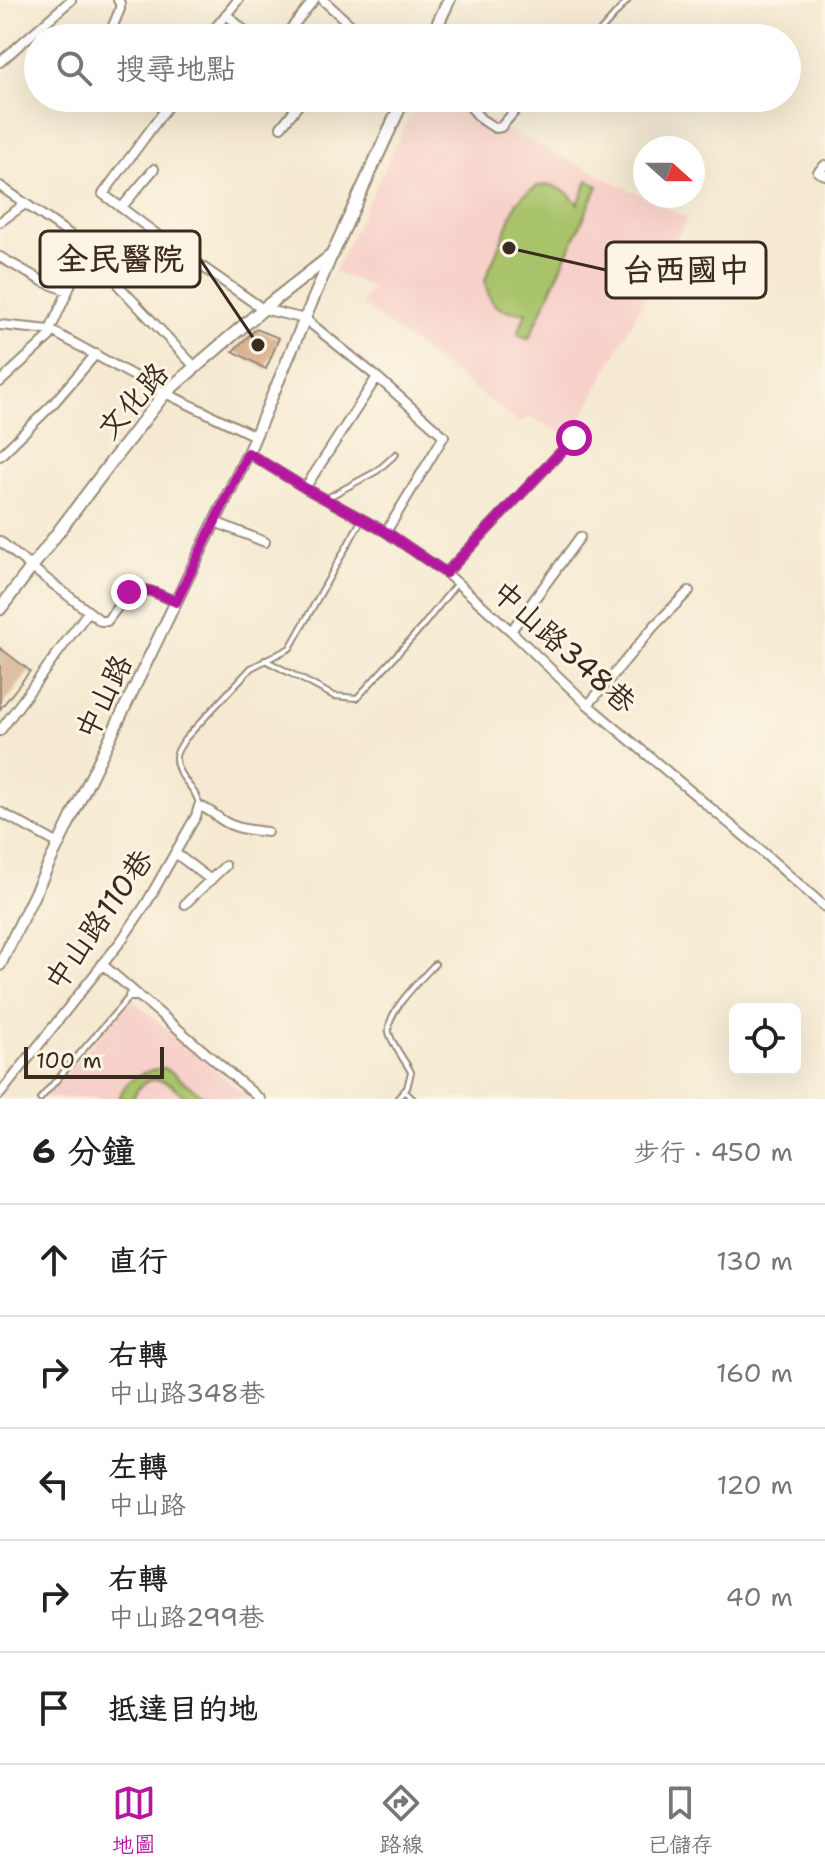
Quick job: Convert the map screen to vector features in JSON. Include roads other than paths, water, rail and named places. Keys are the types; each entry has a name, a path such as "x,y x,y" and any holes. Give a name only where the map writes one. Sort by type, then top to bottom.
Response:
{"main road":[{"path":"438,24 449,0"},
{"name":"中山路","path":"332,255 398,112"},
{"name":"文化路","path":"0,609 165,393 332,255"}],"street":[{"path":"44,24 71,0"},
{"path":"114,24 120,9 118,0"},
{"path":"294,24 314,0"},
{"path":"323,0 344,24"},
{"path":"218,24 232,5 242,24"},
{"path":"0,62 24,41"},
{"path":"164,112 103,194 263,309 305,319 444,436 386,532"},
{"path":"281,127 293,112"},
{"path":"475,112 495,128 501,127 514,112"},
{"path":"825,165 818,172 825,175"},
{"path":"122,207 154,169"},
{"path":"0,186 85,245 133,260 171,245"},
{"path":"0,222 25,204"},
{"path":"0,382 50,336 85,245"},
{"name":"中山路","path":"0,965 248,453 332,255"},
{"path":"0,257 44,282 68,291"},
{"path":"120,287 196,368"},
{"path":"0,325 50,330 165,393 255,436"},
{"path":"0,456 52,405 96,354"},
{"path":"305,488 377,377"},
{"path":"446,573 574,438"},
{"name":"中山路348巷","path":"248,453 386,532 446,573 588,705 825,907"},
{"path":"215,522 265,542"},
{"path":"511,631 580,537"},
{"path":"0,541 101,621 107,621 129,592 139,588 176,602"},
{"path":"588,705 655,625 689,591"},
{"path":"0,731 88,612"},
{"path":"199,806 210,809 221,820 238,828 267,832"},
{"name":"中山路110巷","path":"0,1094 146,904 199,806"},
{"path":"0,812 59,844"},
{"path":"175,853 211,880"},
{"path":"185,904 225,866"},
{"path":"102,964 134,996 260,1099"}],"lane":[{"path":"607,24 628,0"},
{"path":"325,499 377,471 396,454"},
{"path":"199,806 199,799 182,778 176,757 179,748 251,668 290,648 362,519"},
{"path":"265,660 334,696 357,698 457,583"},
{"path":"397,1099 410,1081 411,1072 389,1033 390,1025 398,1007 435,964"},
{"path":"40,1099 134,996"},
{"path":"404,1091 413,1099"}],"place":[{"name":"台西國中","path":"509,248"},
{"name":"全民醫院","path":"258,345"}]}
